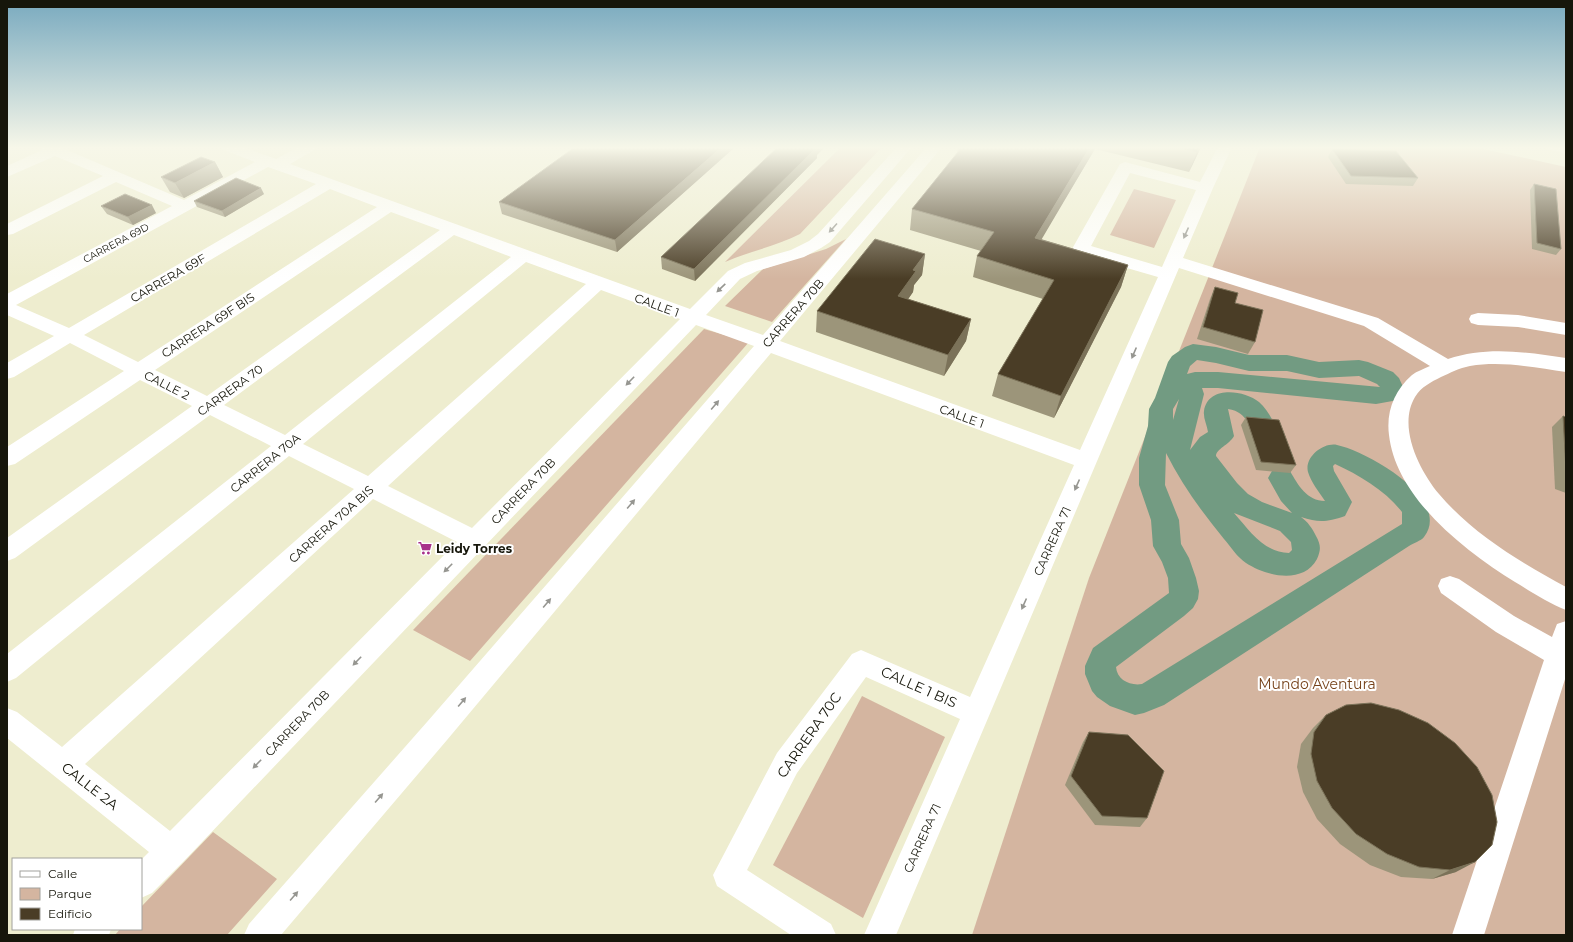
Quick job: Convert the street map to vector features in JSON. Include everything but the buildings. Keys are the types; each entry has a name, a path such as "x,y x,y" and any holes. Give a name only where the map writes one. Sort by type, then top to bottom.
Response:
{"street":[{"path":"7,230 86,191"},
{"path":"150,191 185,206"},
{"name":"CARRERA 69D","path":"7,302 215,191"},
{"name":"CARRERA 69F","path":"7,372 316,191"},
{"name":"CALLE 1","path":"347,191 1087,461"},
{"name":"CARRERA 70B","path":"142,881 692,317 734,276 750,267 798,254 814,247 824,238 866,191"},
{"name":"CARRERA 70B","path":"260,935 437,731 897,191"},
{"path":"1113,191 1083,246 1171,267 1339,311 1371,322 1397,336 1445,366"},
{"name":"CARRERA 71","path":"880,935 1204,191"},
{"name":"CARRERA 69F BIS","path":"7,458 389,206"},
{"name":"CARRERA 70","path":"7,550 452,229"},
{"name":"CARRERA 70A","path":"7,670 524,256"},
{"name":"CARRERA 70A BIS","path":"63,765 598,283"},
{"name":"CALLE 2","path":"7,308 69,335 286,446 372,487 476,540"},
{"path":"1478,319 1518,321 1566,329"},
{"path":"1566,365 1516,358 1494,358 1472,360 1445,366 1419,380 1407,394 1399,410 1398,430 1403,452 1414,475 1432,500 1456,526 1486,551 1522,575 1566,599"},
{"path":"1450,586 1505,624 1564,649 1468,935"},
{"name":"CALLE 1 BIS","path":"861,662 977,713"},
{"name":"CARRERA 70C","path":"820,935 728,875 787,763 861,662"},
{"name":"CALLE 2A","path":"7,721 172,851"}],"green space":[{"path":"797,191 841,191 800,234 725,262"},
{"path":"1133,191 1141,191 1176,200 1154,248 1110,235"},
{"name":"Mundo Aventura","path":"1243,191 1566,191 1566,935 972,935 1089,578"},
{"path":"846,239 772,322 725,306 763,269 826,249"},
{"path":"704,329 749,342 470,661 413,630"},
{"path":"862,696 945,737 863,918 773,865"},
{"path":"213,832 277,879 227,935 115,935 119,930 142,930 142,906"}],"waterway":[{"path":"1263,425 1251,409 1242,403 1222,401 1216,409 1221,436 1209,444 1203,451 1203,459 1233,497 1239,502 1252,510 1282,520 1296,528 1306,544 1305,554 1301,560 1296,563 1275,563 1256,555 1250,550 1210,502 1183,462 1177,450 1192,394 1190,386 1195,380 1218,380 1376,396 1390,394 1392,389 1391,384 1385,378 1368,370 1359,368 1319,370 1287,363 1249,363 1216,355 1193,352 1180,362 1167,398 1161,409 1160,426 1152,458 1152,485 1165,520 1167,546 1175,558 1182,578 1184,591 1183,599 1104,658 1100,666 1101,674 1108,687 1114,692 1128,699 1135,700 1144,699 1153,695 1399,538 1414,530 1416,513 1414,507 1409,501 1401,493 1378,476 1344,457 1333,454 1324,459 1320,465 1321,472 1339,502 1335,509 1317,511 1302,506 1290,494 1281,478"}],"place":[{"name":"Leidy Torres","path":"425,548"}]}
